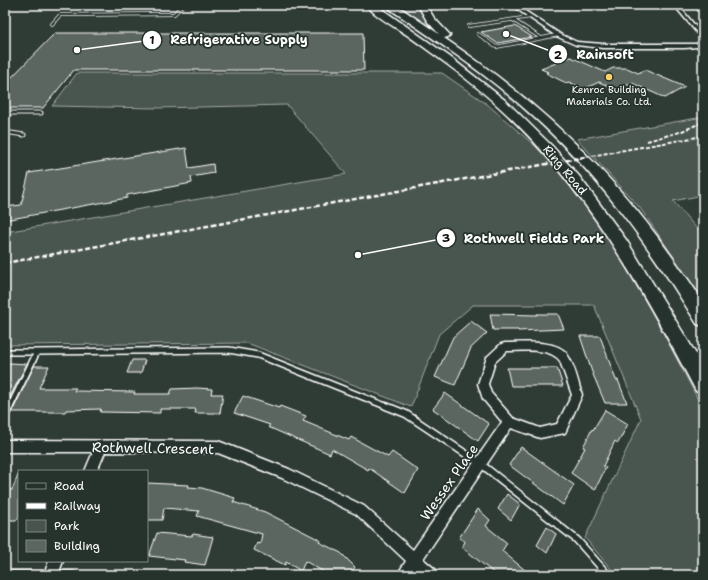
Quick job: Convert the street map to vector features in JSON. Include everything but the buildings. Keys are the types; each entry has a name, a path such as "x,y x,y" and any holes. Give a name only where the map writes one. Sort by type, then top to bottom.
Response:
{"highway":[{"name":"Ring Road","path":"389,5 471,61 530,108 561,136 605,181 636,218 703,319"},
{"path":"422,5 439,29 471,61"},
{"name":"Ring Road","path":"365,6 461,70 518,118 539,138 581,187 631,258 662,307 703,385"}],"street":[{"path":"513,5 558,35 576,43 603,46 697,45 703,41 700,34 676,5"},
{"path":"505,347 543,348 560,354 566,362 577,395 561,429 540,433 509,422 487,396 483,384 491,360 505,347"},
{"name":"Wessex Place","path":"404,575 509,422"},
{"name":"Rothwell Crescent","path":"5,446 218,448 285,473 360,510 431,575"},
{"path":"91,470 101,446"},
{"path":"51,575 56,562"}],"lane":[{"path":"52,24 60,16 174,14 183,5"},
{"path":"469,26 530,17"},
{"path":"513,20 541,38"},
{"path":"478,34 496,47 558,35"},
{"path":"5,113 41,113"},
{"path":"5,132 24,135"},
{"path":"5,352 229,350 258,355 406,414 481,464 577,540 608,575"},
{"path":"5,416 37,352"},
{"path":"5,574 73,575"}],"green space":[{"path":"394,5 417,5 428,23 436,30 432,31"},
{"path":"77,73 442,73 487,104 535,146 574,186 611,242 649,306 703,409 703,575 616,575 585,538 641,419 594,305 473,305 439,334 411,407 247,343 5,345 5,232 346,174 287,105 156,108 52,106"},
{"path":"703,117 703,195 673,201 703,236 703,299 640,208 577,139"}],"railway":[{"path":"647,141 680,132 703,122"},
{"path":"580,158 703,136"},
{"path":"5,263 585,157"}],"place":[{"name":"Rainsoft","path":"506,34"},
{"name":"Refrigerative Supply","path":"77,50"},
{"name":"Kenroc Building Materials Co. Ltd.","path":"609,77"},
{"name":"Rothwell Fields Park","path":"358,255"}]}
